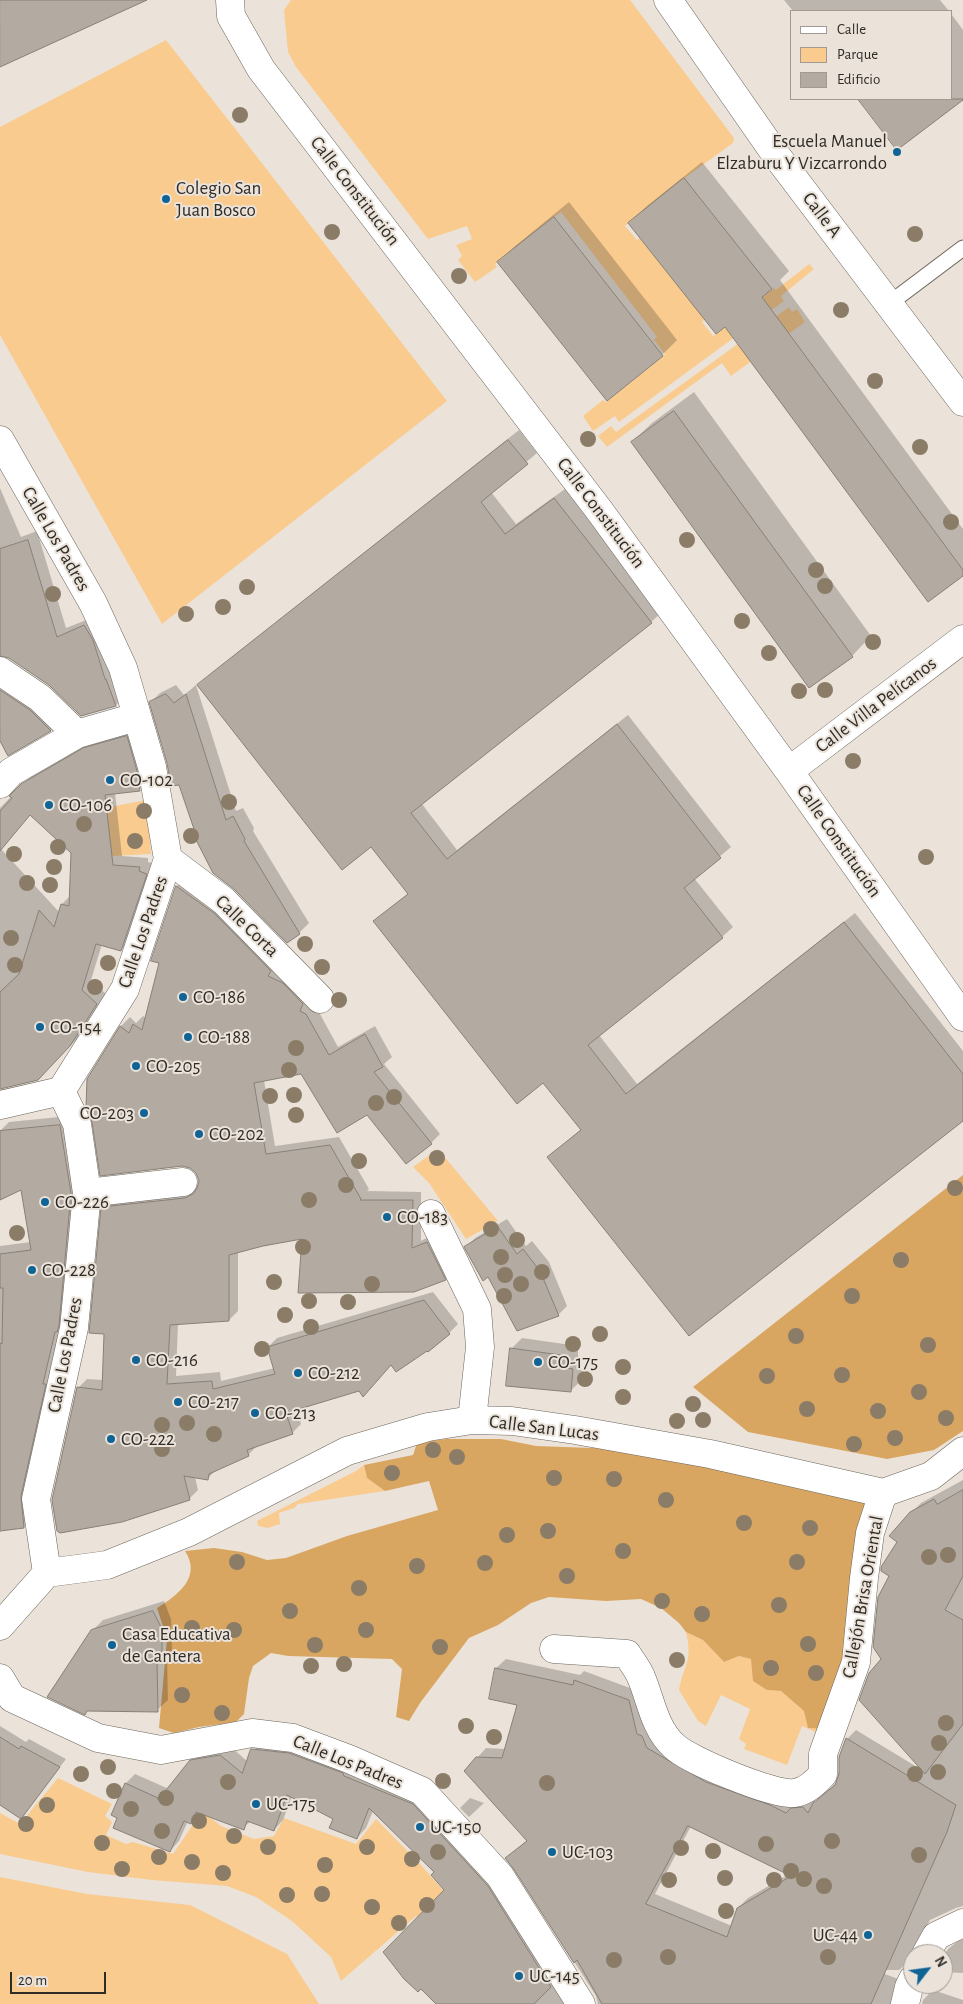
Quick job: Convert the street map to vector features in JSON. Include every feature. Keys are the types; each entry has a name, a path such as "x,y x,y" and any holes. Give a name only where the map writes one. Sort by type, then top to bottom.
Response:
{"street":[{"name":"Calle Constitución","path":"210,0 236,5 261,69 599,510 789,771 963,1017"},
{"name":"Calle A","path":"668,0 776,155 890,303 963,402"},
{"name":"Calle Los Padres","path":"0,440 9,479 93,603 123,668 152,767 168,859 125,989 61,1091 77,1124 87,1193 74,1328 36,1499 48,1572"},
{"name":"Calle Villa Pelícanos","path":"789,771 963,639"},
{"path":"0,671 40,698 77,734"},
{"path":"0,784 11,772 77,734 136,717"},
{"name":"Calle Corta","path":"168,859 224,901 320,1000"},
{"path":"0,1105 61,1091"},
{"path":"87,1193 183,1182"},
{"path":"431,1214 477,1309 480,1347 472,1420"},
{"name":"Calle San Lucas","path":"48,1572 107,1565 189,1532 347,1452 428,1427 472,1420 512,1421 575,1430 710,1454 883,1493"},
{"path":"883,1493 931,1476 963,1451"},
{"name":"Callejón Brisa Oriental","path":"554,1649 627,1654 641,1676 657,1721 673,1746 697,1760 768,1789 794,1793 814,1784 822,1774 823,1754 856,1662 870,1533 883,1493"},
{"path":"0,1626 48,1572"},
{"name":"Calle Los Padres","path":"0,1678 12,1698 98,1738 161,1750 252,1733 293,1738 349,1759 422,1791 500,1876 581,2004"},
{"path":"932,1944 936,1936 963,1923"}],"lane":[{"path":"890,303 963,248"}],"green space":[{"path":"291,0 630,0 734,138 733,143 686,177 625,226 637,240 640,238 705,319 702,322 713,336 774,288 776,290 809,264 814,269 781,296 784,301 619,422 615,416 593,431 583,416 603,400 606,402 665,354 654,340 652,341 657,337 561,212 495,264 497,267 475,282 458,260 462,256 456,245 472,239 467,226 428,239 296,67 288,52 284,10"},
{"name":"Colegio San Juan Bosco","path":"166,40 447,401 162,624 0,335 0,127"},
{"path":"789,307 792,312 797,309 805,322 731,376 722,363 607,447 598,436 611,426 616,432"},
{"path":"146,800 151,854 74,858 74,814"},
{"path":"438,1149 498,1221 466,1239 429,1183 413,1167"},
{"path":"364,1465 367,1478 385,1491 298,1504 294,1508 279,1513 280,1524 268,1528 258,1526 257,1521 356,1471"},
{"path":"686,1632 703,1640 724,1662 739,1656 751,1659 767,1690 781,1691 826,1729 822,1735 802,1726 787,1765 744,1749 746,1744 739,1739 750,1709 721,1695 706,1726 698,1721 679,1690 689,1650"},
{"path":"58,1778 112,1804 105,1816 112,1822 106,1835 126,1844 133,1842 173,1854 202,1811 221,1826 254,1839 274,1836 284,1818 356,1844 376,1819 421,1865 455,1904 431,1932 416,1916 341,1981 331,1957 292,1921 256,1897 227,1886 152,1880 88,1872 0,1854 0,1813 20,1824"},
{"path":"0,1877 87,1894 190,1905 287,1954 319,2004 0,2004"}],"shaded area":[{"path":"963,1175 963,1431 934,1450 887,1459 748,1432 693,1387"},
{"path":"446,1439 501,1439 536,1446 620,1449 879,1496 830,1729 808,1728 804,1711 781,1691 767,1690 753,1681 751,1659 739,1656 724,1662 703,1640 686,1632 679,1623 661,1608 641,1599 606,1601 549,1597 531,1603 498,1625 469,1638 420,1703 409,1721 396,1717 402,1669 392,1659 288,1656 271,1653 253,1666 249,1678 244,1714 236,1722 199,1727 174,1733 159,1728 167,1639 157,1608 180,1591 189,1577 191,1569 190,1560 185,1551 214,1548 242,1552 267,1560 286,1558 347,1536 438,1510 429,1481 385,1491 367,1478 364,1465 413,1455 417,1443"}],"building":[{"path":"0,0 147,0 0,67"},
{"path":"963,99 963,100 897,150 859,100"},
{"path":"684,178 772,289 762,297 963,570 963,576 928,602 725,327 716,334 628,223"},
{"path":"554,217 663,356 607,401 497,262"},
{"path":"674,411 853,657 809,688 631,442"},
{"path":"508,440 528,464 481,502 505,534 554,498 652,623 411,813 447,859 617,724 721,858 684,888 723,938 588,1045 626,1094 844,922 963,1074 963,1121 689,1336 547,1157 581,1130 543,1083 517,1104 373,921 408,894 371,847 342,870 197,685"},
{"path":"28,540 57,637 84,625 93,640 105,679 116,706 81,716 49,685 9,658 0,656 0,549"},
{"path":"0,690 30,710 51,731 8,756 0,741"},
{"path":"166,694 174,703 186,694 226,820 233,816 245,839 244,841 300,934 287,943 235,890 213,873 194,836 196,835 179,785 171,786 167,763 149,702"},
{"path":"127,736 137,771 140,791 105,795 113,865 140,867 139,871 147,874 121,951 96,944 82,990 97,1004 70,1046 38,1080 0,1089 0,992 19,974 39,910 54,927 61,904 69,906 71,853 30,815 0,851 0,811 12,798 9,796 21,784 83,748"},
{"path":"176,886 214,913 271,971 268,976 283,983 303,1004 300,1011 306,1014 329,1055 365,1034 383,1067 374,1072 432,1144 406,1164 367,1115 337,1133 301,1074 254,1083 266,1154 330,1145 360,1200 413,1200 412,1248 427,1242 446,1280 414,1292 298,1293 302,1239 263,1246 229,1255 229,1321 170,1325 167,1384 212,1381 213,1389 275,1374 267,1347 424,1300 450,1334 428,1352 396,1372 391,1365 363,1397 359,1391 286,1413 293,1434 247,1450 249,1456 209,1474 208,1480 184,1476 190,1500 122,1522 60,1533 57,1531 52,1500 77,1387 102,1390 104,1334 89,1333 101,1207 185,1198 193,1194 199,1181 196,1173 190,1168 182,1166 100,1176 92,1122 86,1107 87,1079 120,1026 129,1033 133,1024 142,1030 159,963 151,961"},
{"path":"60,1125 71,1193 59,1326 57,1332 55,1332 43,1384 46,1384 21,1496 24,1528 0,1531 0,1343 2,1344 3,1288 0,1288 0,1254 31,1250 21,1190 0,1200 0,1131"},
{"path":"498,1227 517,1254 523,1249 540,1271 559,1316 517,1331 488,1277 483,1281 464,1247"},
{"name":"CO-175","path":"510,1348 568,1356 568,1368 573,1369 571,1392 506,1386"},
{"path":"963,1490 963,1576 945,1610 963,1620 963,1724 925,1774 859,1700 869,1673 881,1659 873,1647 878,1597 889,1576 881,1571 881,1567 897,1542 889,1536 910,1512 934,1499 937,1504"},
{"path":"153,1611 162,1629 162,1662 157,1662 158,1712 87,1711 85,1715 47,1697 91,1630"},
{"path":"495,1668 573,1685 574,1680 629,1700 637,1734 642,1736 647,1748 706,1782 770,1805 786,1813 791,1808 803,1807 808,1813 813,1803 835,1785 839,1774 839,1757 846,1738 956,1805 947,1832 871,2004 602,2004 577,1960 574,1963 505,1858 527,1841 464,1771 476,1757 502,1758 517,1705 489,1699","holes":["688,1826 791,1876 737,1908 727,1937 646,1904"]},
{"path":"0,1737 19,1749 21,1746 60,1767 21,1819 0,1805"},
{"path":"251,1749 289,1753 343,1773 344,1776 413,1804 488,1886 551,1987 534,2004 436,2004 421,1989 418,1992 404,1979 383,1952 444,1890 431,1875 434,1872 369,1808 357,1839 329,1828 333,1819 287,1795 274,1831 247,1821 244,1830 196,1812 191,1824 184,1821 170,1852 113,1828 117,1818 111,1815 125,1783 158,1798 158,1800 190,1760 220,1755 242,1773"}],"place":[{"name":"Escuela Manuel Elzaburu Y Vizcarrondo","path":"897,152"},
{"name":"Colegio San Juan Bosco","path":"166,199"},
{"name":"CO-102","path":"110,780"},
{"name":"CO-106","path":"49,805"},
{"name":"CO-186","path":"183,997"},
{"name":"CO-154","path":"40,1027"},
{"name":"CO-188","path":"188,1037"},
{"name":"CO-205","path":"136,1066"},
{"name":"CO-203","path":"144,1113"},
{"name":"CO-202","path":"199,1134"},
{"name":"CO-226","path":"45,1202"},
{"name":"CO-183","path":"387,1217"},
{"name":"CO-228","path":"32,1270"},
{"name":"CO-216","path":"136,1360"},
{"name":"CO-175","path":"538,1362"},
{"name":"CO-212","path":"298,1373"},
{"name":"CO-217","path":"178,1402"},
{"name":"CO-213","path":"255,1413"},
{"name":"CO-222","path":"111,1439"},
{"name":"Casa Educativa de Cantera","path":"112,1645"},
{"name":"UC-175","path":"256,1804"},
{"name":"UC-150","path":"420,1827"},
{"name":"UC-103","path":"552,1852"},
{"name":"UC-44","path":"868,1935"},
{"name":"UC-145","path":"519,1976"}]}
